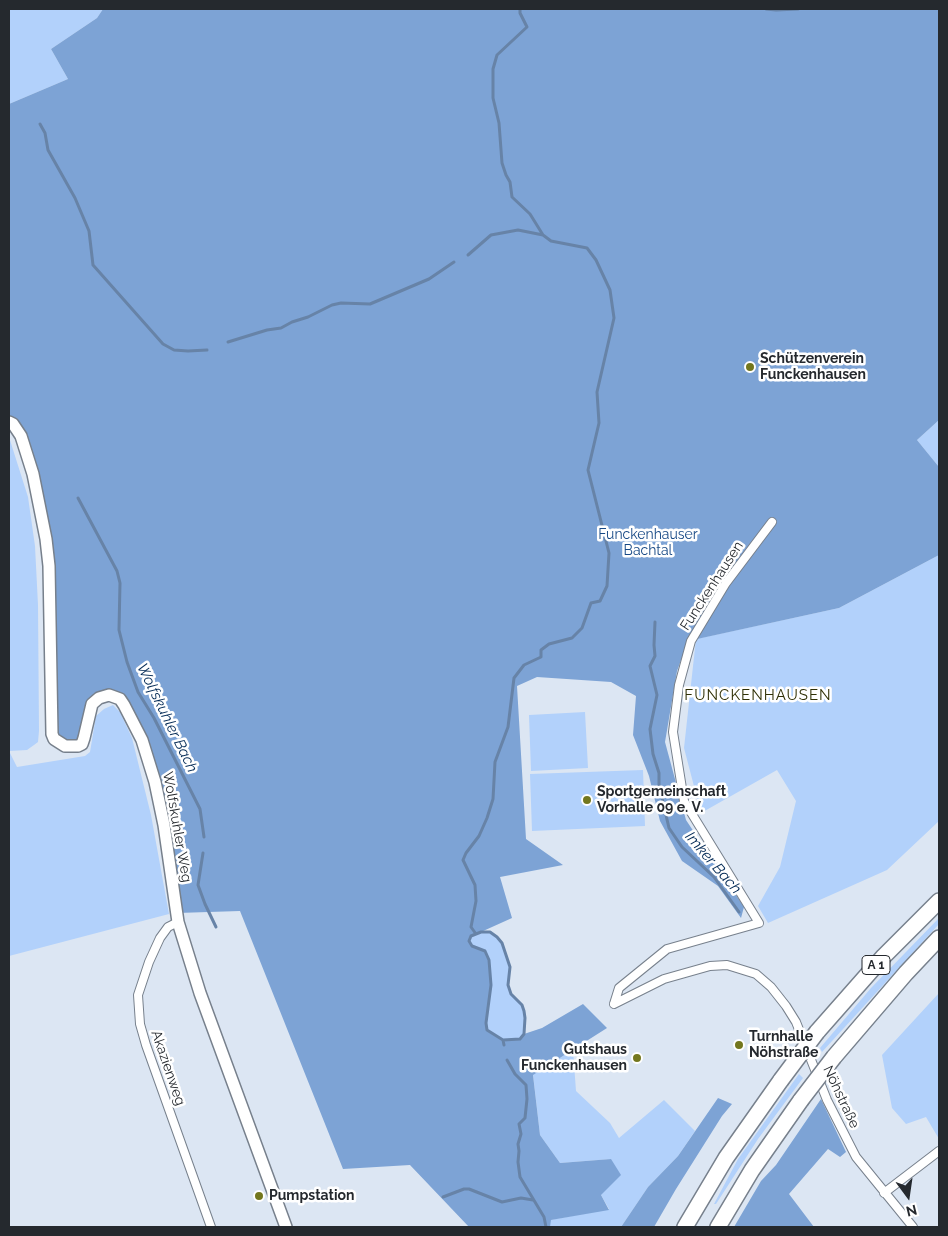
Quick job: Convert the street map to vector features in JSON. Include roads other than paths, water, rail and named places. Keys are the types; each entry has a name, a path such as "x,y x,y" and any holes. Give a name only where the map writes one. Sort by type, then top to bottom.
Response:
{"highway":[{"name":"A 1","path":"685,1227 726,1158 817,1032 884,956 939,901"},
{"name":"A 1","path":"718,1227 752,1170 801,1100 834,1057 906,973 939,938"}],"street":[{"name":"Wolfskuhler Weg","path":"9,422 13,424 21,436 33,474 46,538 49,566 52,734 54,738 65,746 78,746 82,744 91,709 95,701 109,695 120,699 142,740 155,782 164,825 178,922 200,993 286,1227"},
{"name":"Funckenhausen","path":"614,1004 619,988 667,949 759,923 684,802 684,790 673,732 679,685 691,641 726,583 772,522"},
{"name":"Akazienweg","path":"178,922 168,928 160,938 149,962 138,995 140,1024 211,1227"},
{"name":"Nöhstraße","path":"614,1004 664,979 710,966 727,965 756,974 771,987 796,1022 827,1100 856,1157 913,1227"},
{"path":"884,1193 939,1151"}],"waterway":[{"path":"476,934 471,927 476,901 475,885 463,860 479,836 493,799 495,762 508,727 514,678 524,665 541,657 541,650 549,644 572,638 582,628 591,603 600,601 607,586 609,553 588,470 599,423 597,392 614,318 610,290 596,260 587,248 551,241 543,235 530,214 512,197 510,182 502,163 499,123 493,98 493,69 497,55 527,27 520,9"},
{"path":"766,9 798,9"},
{"path":"40,124 45,133 48,150 75,198 89,231 93,265 163,344 174,350 207,350"},
{"path":"468,255 491,235 518,230 543,235"},
{"path":"228,342 267,330 281,328 332,305 341,303 370,304 429,279 454,262"},
{"name":"Wolfskuhler Bach","path":"78,498 117,571 120,583 119,630 127,662 138,692 154,718 200,809 204,837"},
{"name":"Imker Bach","path":"655,622 655,656 650,666 657,695 650,729 653,754 659,773 659,785 669,828 682,847 714,877 739,912"},
{"name":"Wolfskuhler Bach","path":"203,853 198,885 216,927"},
{"path":"503,1040 487,1030 486,1023 491,985 489,960 485,951 472,946 469,941 471,936 481,932 490,932 502,943 510,967 508,985 511,994 522,1005 524,1011 524,1034 520,1039 503,1040 504,1045"},
{"path":"507,1060 515,1074 526,1085 525,1118 519,1124 521,1134 518,1144 520,1177 544,1217 546,1227"},
{"name":"Wolfskuhler Bach","path":"443,1197 469,1189 502,1202 521,1198 533,1200"}],"place":[{"name":"Schützenverein Funckenhausen","path":"750,367"},
{"name":"Sportgemeinschaft Vorhalle 09 e. V.","path":"587,800"},
{"name":"Turnhalle Nöhstraße","path":"739,1045"},
{"name":"Gutshaus Funckenhausen","path":"637,1058"},
{"name":"Pumpstation","path":"259,1196"}],"district":[{"name":"FUNCKENHAUSEN","path":"758,695"}],"park label":[{"name":"Funckenhauser Bachtal","path":"648,544"}]}
